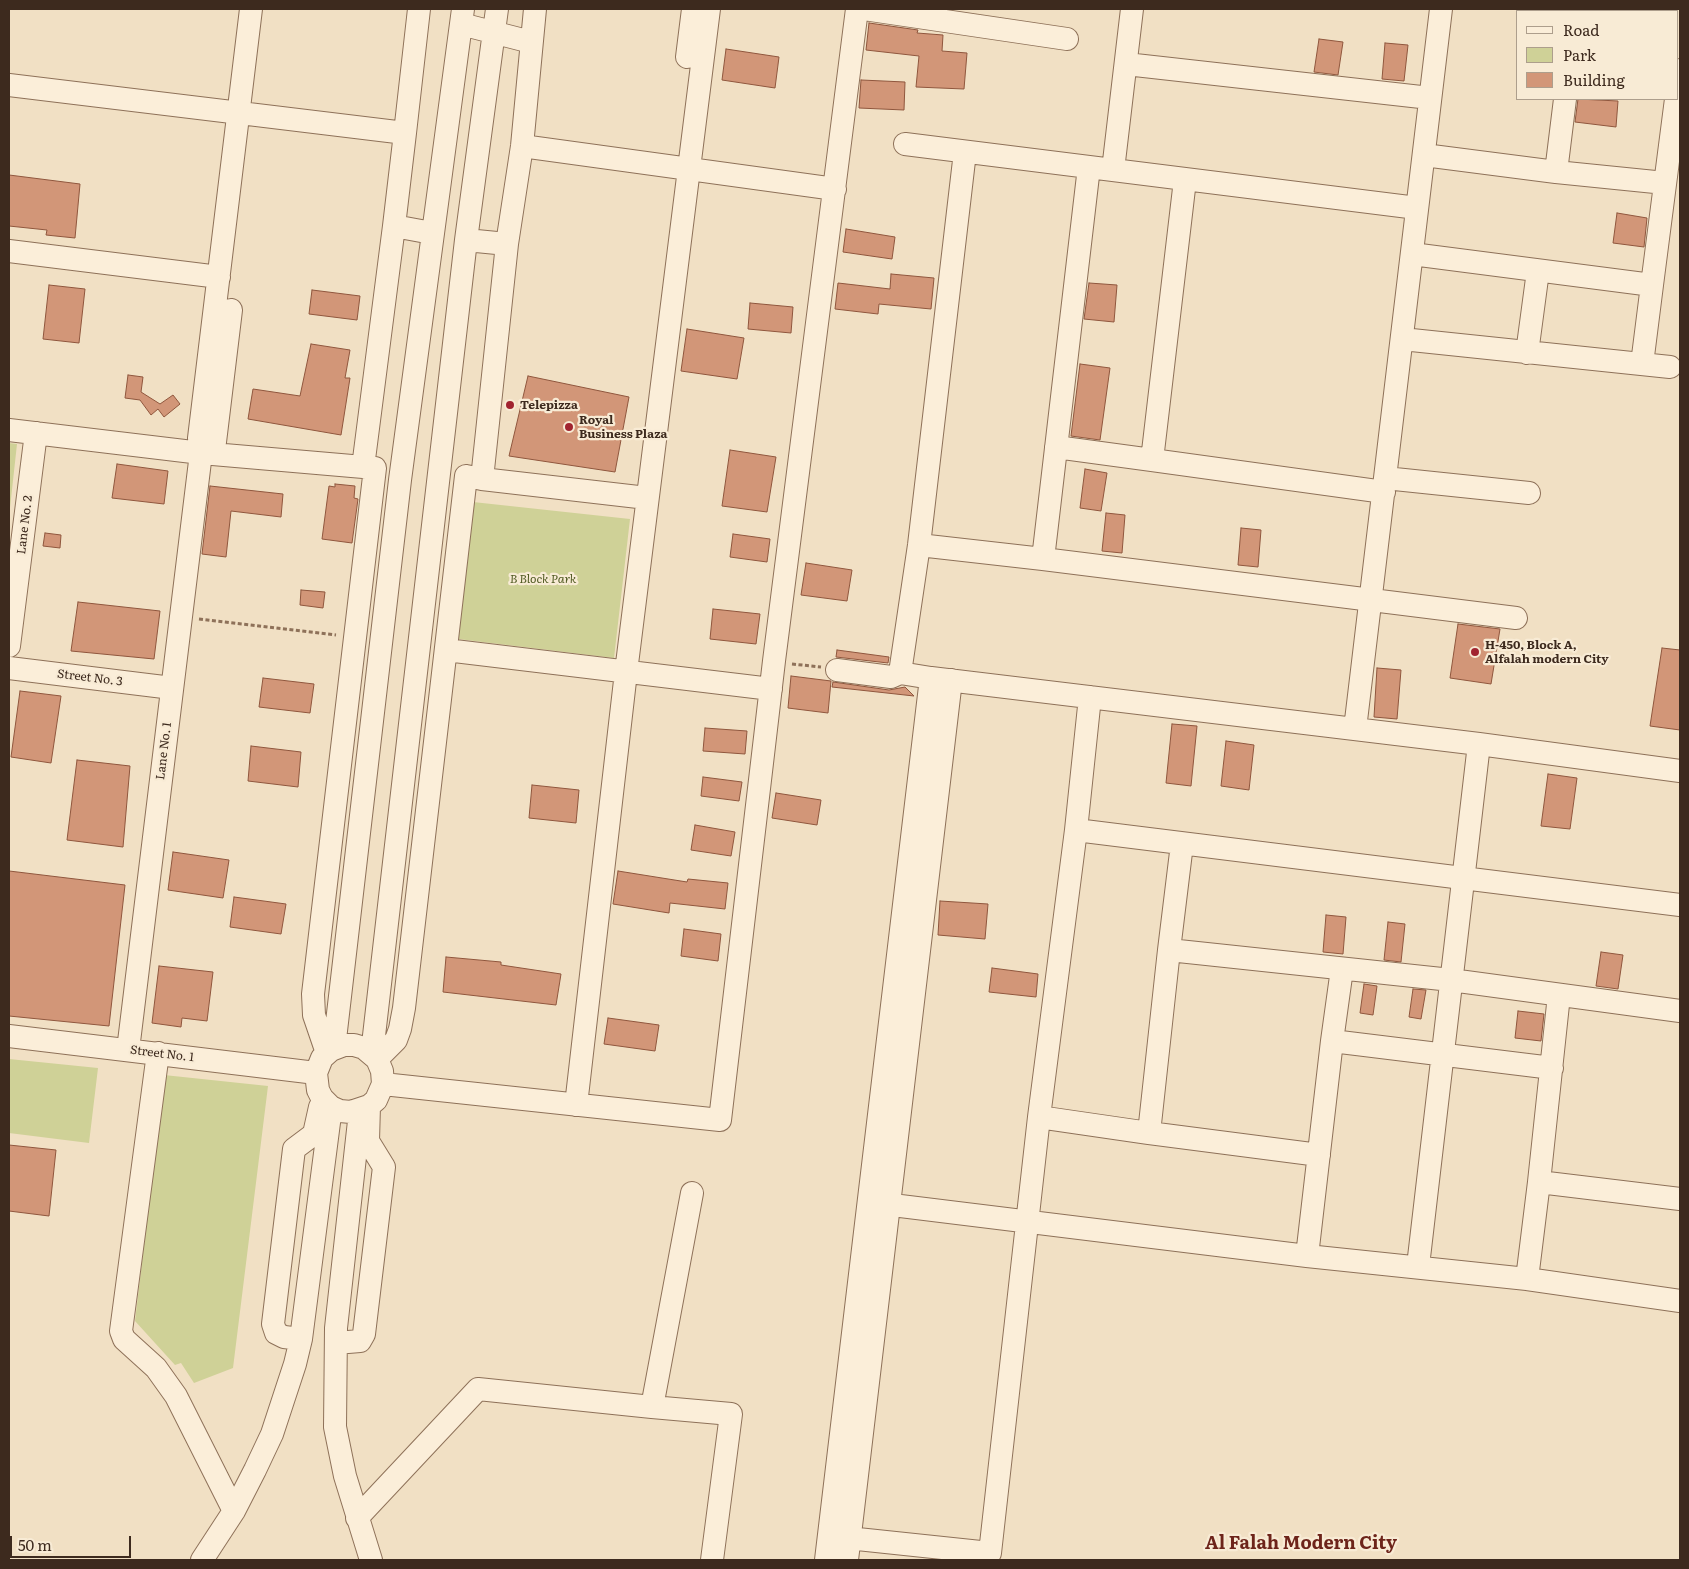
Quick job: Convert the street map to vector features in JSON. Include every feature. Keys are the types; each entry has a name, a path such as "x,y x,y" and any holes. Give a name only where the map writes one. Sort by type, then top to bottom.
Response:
{"street":[{"path":"201,454 215,442 246,115 251,9"},
{"path":"246,115 267,9"},
{"path":"331,1050 314,1015 313,994 355,637 369,468 419,9"},
{"path":"497,9 494,32 466,240 429,557 375,1056 382,1071 383,1084 376,1100 365,1108 340,1111 327,1103 318,1090 316,1073 318,1065 331,1050 432,233 462,17 494,32 531,42"},
{"path":"482,478 507,244 522,146 535,9"},
{"path":"576,1105 626,672 640,497 681,168 693,9"},
{"path":"681,168 709,9"},
{"path":"383,1084 720,1120 774,661 857,9"},
{"path":"864,9 1067,39"},
{"path":"1113,170 1132,9"},
{"path":"1355,729 1441,9"},
{"path":"1126,64 1430,98"},
{"path":"9,85 246,115 405,132"},
{"path":"1556,172 1565,100"},
{"path":"1642,364 1676,100"},
{"name":"Lane No. 1","path":"128,1050 201,454 200,438 219,277 246,115"},
{"path":"905,144 1417,208"},
{"path":"522,146 835,189"},
{"path":"900,672 919,545 965,152"},
{"path":"1424,155 1556,172 1665,182"},
{"path":"1043,559 1089,167"},
{"path":"1152,460 1184,180"},
{"path":"394,226 432,233"},
{"path":"466,240 507,244"},
{"path":"9,250 219,277"},
{"path":"1412,254 1538,272 1652,285"},
{"path":"1527,353 1538,272"},
{"path":"1402,339 1670,367"},
{"path":"9,430 201,454 369,468"},
{"name":"Lane No. 2","path":"9,646 36,433"},
{"path":"1056,448 1384,485 1529,493"},
{"path":"375,1056 396,1040 400,1029 466,476 640,497"},
{"path":"919,545 1516,618"},
{"path":"392,550 429,557"},
{"path":"446,650 771,688"},
{"name":"Street No. 3","path":"9,668 172,688"},
{"path":"837,670 891,677 900,672 941,679 1479,744 1680,771"},
{"path":"826,1560 839,1537 941,679"},
{"path":"839,1537 990,1553 1039,1118 1076,830 1090,697"},
{"path":"1418,1266 1479,744"},
{"path":"1076,830 1463,876 1680,905"},
{"path":"1149,1133 1182,844"},
{"path":"1169,950 1451,980 1680,1011"},
{"path":"1307,1256 1342,969"},
{"path":"1527,1279 1560,995"},
{"name":"Street No. 1","path":"9,1036 316,1073"},
{"path":"1332,1041 1552,1068"},
{"path":"331,1050 354,1045 375,1056"},
{"path":"158,1053 121,1331 124,1339 156,1368 176,1396 234,1511"},
{"path":"202,1560 234,1511 272,1434 286,1393 301,1338 327,1103"},
{"path":"301,1338 284,1337 276,1333 273,1324 294,1149 314,1134 327,1103"},
{"path":"336,1343 360,1341 364,1334 384,1167 368,1141 365,1108"},
{"path":"365,1108 336,1343 335,1427 339,1456 371,1560"},
{"path":"1039,1118 1319,1156"},
{"path":"1539,1182 1680,1199"},
{"path":"652,1407 692,1193"},
{"path":"878,1203 1307,1256 1418,1266 1527,1279 1680,1301"},
{"path":"357,1518 478,1389 731,1414 712,1560"},
{"path":"839,1537 847,1560"}],"path":[{"path":"181,616 355,637"},
{"path":"774,661 837,670"}],"green space":[{"path":"9,443 17,444 9,517"},
{"name":"B Block Park","path":"473,502 630,519 614,658 458,639"},
{"path":"9,1059 98,1068 89,1143 9,1133"},
{"path":"164,1075 268,1086 233,1368 194,1383 181,1363 175,1365 135,1321"}],"building":[{"path":"869,23 918,30 917,33 943,35 942,51 967,53 964,89 916,87 919,56 866,50"},
{"path":"1319,39 1343,42 1338,75 1314,72"},
{"path":"1385,43 1408,45 1404,81 1382,79"},
{"path":"726,49 779,57 775,88 722,80"},
{"path":"861,80 905,82 904,110 859,108"},
{"path":"1578,100 1618,101 1616,127 1575,122"},
{"path":"9,175 80,184 75,238 46,235 47,230 9,226"},
{"path":"1617,213 1647,218 1644,247 1613,243"},
{"path":"846,229 895,237 892,259 843,252"},
{"path":"891,274 934,278 931,309 879,304 878,314 835,309 838,283 890,289"},
{"path":"1089,283 1117,285 1114,322 1084,319"},
{"path":"49,285 85,289 79,343 43,339"},
{"path":"312,290 360,296 357,320 309,314"},
{"path":"750,303 793,307 791,333 748,329"},
{"path":"687,329 744,338 737,379 681,371"},
{"path":"311,344 350,350 345,378 350,378 341,435 248,419 253,389 300,396"},
{"path":"1080,364 1110,368 1100,440 1071,436"},
{"path":"128,375 143,377 141,392 160,404 173,395 180,404 164,417 158,409 151,415 140,400 125,398"},
{"name":"Royal Business Plaza","path":"528,376 629,397 615,472 509,456"},
{"path":"730,450 776,457 767,512 722,506"},
{"path":"117,464 168,471 164,504 112,498"},
{"path":"1085,469 1107,473 1101,511 1080,508"},
{"path":"335,484 355,486 354,498 358,499 352,543 322,539 329,486 335,487"},
{"path":"210,486 283,494 281,517 231,511 226,557 202,554"},
{"path":"1106,513 1125,515 1122,553 1102,551"},
{"path":"1241,528 1261,530 1258,567 1238,565"},
{"path":"45,533 61,535 60,548 43,546"},
{"path":"733,534 770,539 767,562 730,557"},
{"path":"806,563 852,570 847,601 801,595"},
{"path":"301,590 325,592 323,608 300,605"},
{"path":"78,602 160,611 154,659 71,651"},
{"path":"713,609 760,614 756,644 710,639"},
{"name":"H-450, Block A, Alfalah modern City","path":"1458,624 1500,629 1491,684 1450,678"},
{"path":"1662,648 1680,650 1680,730 1650,726"},
{"path":"837,650 889,657 888,663 836,657"},
{"path":"1377,668 1401,670 1397,719 1374,717"},
{"path":"791,676 831,681 828,713 788,708"},
{"path":"263,678 314,684 310,713 259,707"},
{"path":"833,682 889,690 905,687 914,696 832,687"},
{"path":"20,691 61,696 51,763 11,757"},
{"path":"1172,724 1197,726 1191,786 1166,783"},
{"path":"705,728 747,731 745,754 703,751"},
{"path":"1226,741 1254,745 1249,790 1221,786"},
{"path":"251,746 301,752 298,787 248,781"},
{"path":"77,760 130,766 123,847 67,840"},
{"path":"1548,774 1577,778 1570,829 1541,826"},
{"path":"703,777 742,782 739,801 701,796"},
{"path":"532,785 579,790 576,823 529,818"},
{"path":"776,793 821,800 817,825 772,818"},
{"path":"695,825 735,832 731,856 691,850"},
{"path":"173,852 229,860 223,898 168,890"},
{"path":"9,871 125,885 109,1026 9,1016"},
{"path":"618,871 687,882 688,879 728,883 725,909 670,903 669,913 613,904"},
{"path":"234,897 286,904 281,934 230,927"},
{"path":"940,901 988,904 985,939 938,935"},
{"path":"1326,915 1346,917 1343,954 1323,952"},
{"path":"1388,922 1405,924 1401,962 1384,960"},
{"path":"684,929 721,934 718,961 681,956"},
{"path":"1601,952 1623,955 1618,989 1596,986"},
{"path":"446,957 501,962 501,965 561,974 556,1005 443,992"},
{"path":"159,966 213,972 207,1021 182,1018 181,1027 152,1023"},
{"path":"992,968 1038,974 1036,997 989,992"},
{"path":"1364,984 1377,986 1373,1015 1360,1013"},
{"path":"1413,989 1426,990 1421,1019 1409,1017"},
{"path":"1518,1011 1544,1014 1541,1041 1515,1038"},
{"path":"608,1018 659,1025 655,1051 604,1044"},
{"path":"9,1145 56,1150 49,1216 9,1211"}],"place":[{"name":"Telepizza","path":"510,405"},
{"name":"Royal Business Plaza","path":"569,427"},
{"name":"H-450, Block A, Alfalah modern City","path":"1475,652"}],"district":[{"name":"Al Falah Modern City","path":"1301,1544"}]}
